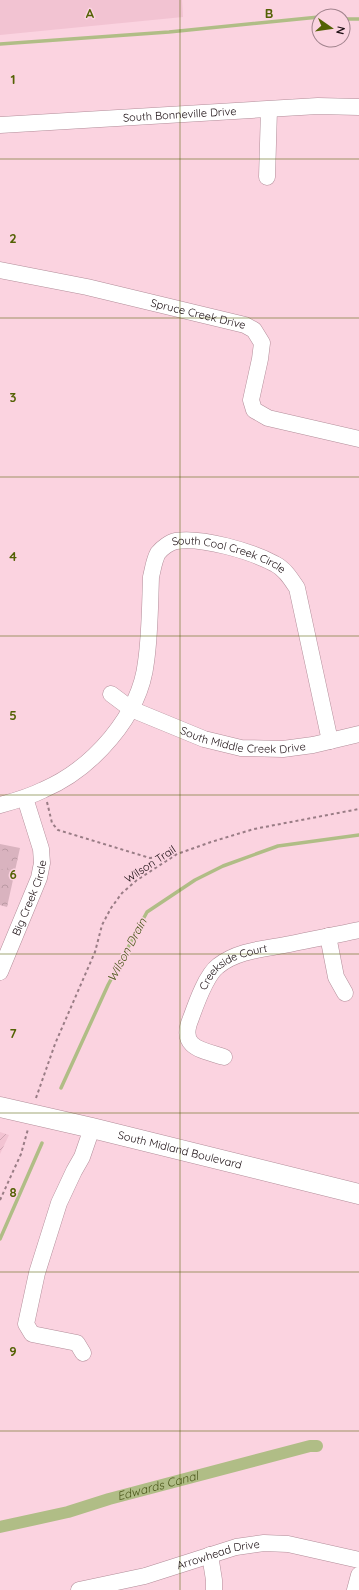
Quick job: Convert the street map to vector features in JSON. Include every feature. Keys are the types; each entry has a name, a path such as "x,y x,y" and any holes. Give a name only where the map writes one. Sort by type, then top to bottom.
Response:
{"main road":[{"name":"South Midland Boulevard","path":"0,1107 92,1128 359,1194"}],"street":[{"name":"South Bonneville Drive","path":"0,125 318,106 359,107"},
{"path":"267,177 269,110"},
{"name":"Spruce Creek Drive","path":"0,270 87,288 250,328 254,330 262,343 251,400 254,410 268,418 359,439"},
{"name":"South Cool Creek Circle","path":"131,709 142,681 146,663 151,577 158,553 175,541 201,541 252,554 275,564 285,571 297,588 330,741"},
{"name":"South Middle Creek Drive","path":"111,694 131,709 204,739 241,748 283,749 313,745 359,734"},
{"path":"0,805 25,798 44,790 65,778 92,758 110,739 131,709"},
{"name":"Big Creek Circle","path":"0,972 39,878 42,863 41,849 25,798"},
{"name":"Creekside Court","path":"224,1057 197,1048 191,1044 186,1034 187,1026 204,985 216,967 239,954 359,930"},
{"path":"328,936 336,977 345,993"},
{"path":"83,1352 77,1343 32,1334 26,1324 37,1273 59,1203 82,1157 92,1128"},
{"name":"Arrowhead Drive","path":"78,1590 145,1576 236,1547 264,1543 288,1544 359,1560"},
{"path":"210,1555 214,1590"},
{"path":"355,1590 359,1574"}],"path":[{"path":"44,790 52,823 58,830 150,858 177,854"},
{"name":"Wilson Trail","path":"36,1098 55,1044 94,952 102,926 111,908 122,893 177,854 254,829 359,809"},
{"path":"0,1200 21,1154 28,1126"}],"shaded area":[{"path":"0,0 182,0 183,17 0,35"},
{"path":"0,1132 9,1135 0,1154"}],"green space":[{"path":"0,844 20,848 7,907 0,905"},
{"path":"0,850 11,852 7,870 0,869"}],"waterway":[{"path":"0,44 169,32 311,18"},
{"path":"351,19 359,19"},
{"name":"Wilson Drain","path":"61,1088 108,985 147,912 195,880 223,866 278,846 359,835"},
{"name":"Wilson Drain","path":"0,1239 42,1143"},
{"name":"Edwards Canal","path":"0,1527 68,1512 109,1499 310,1446 317,1446"}]}
